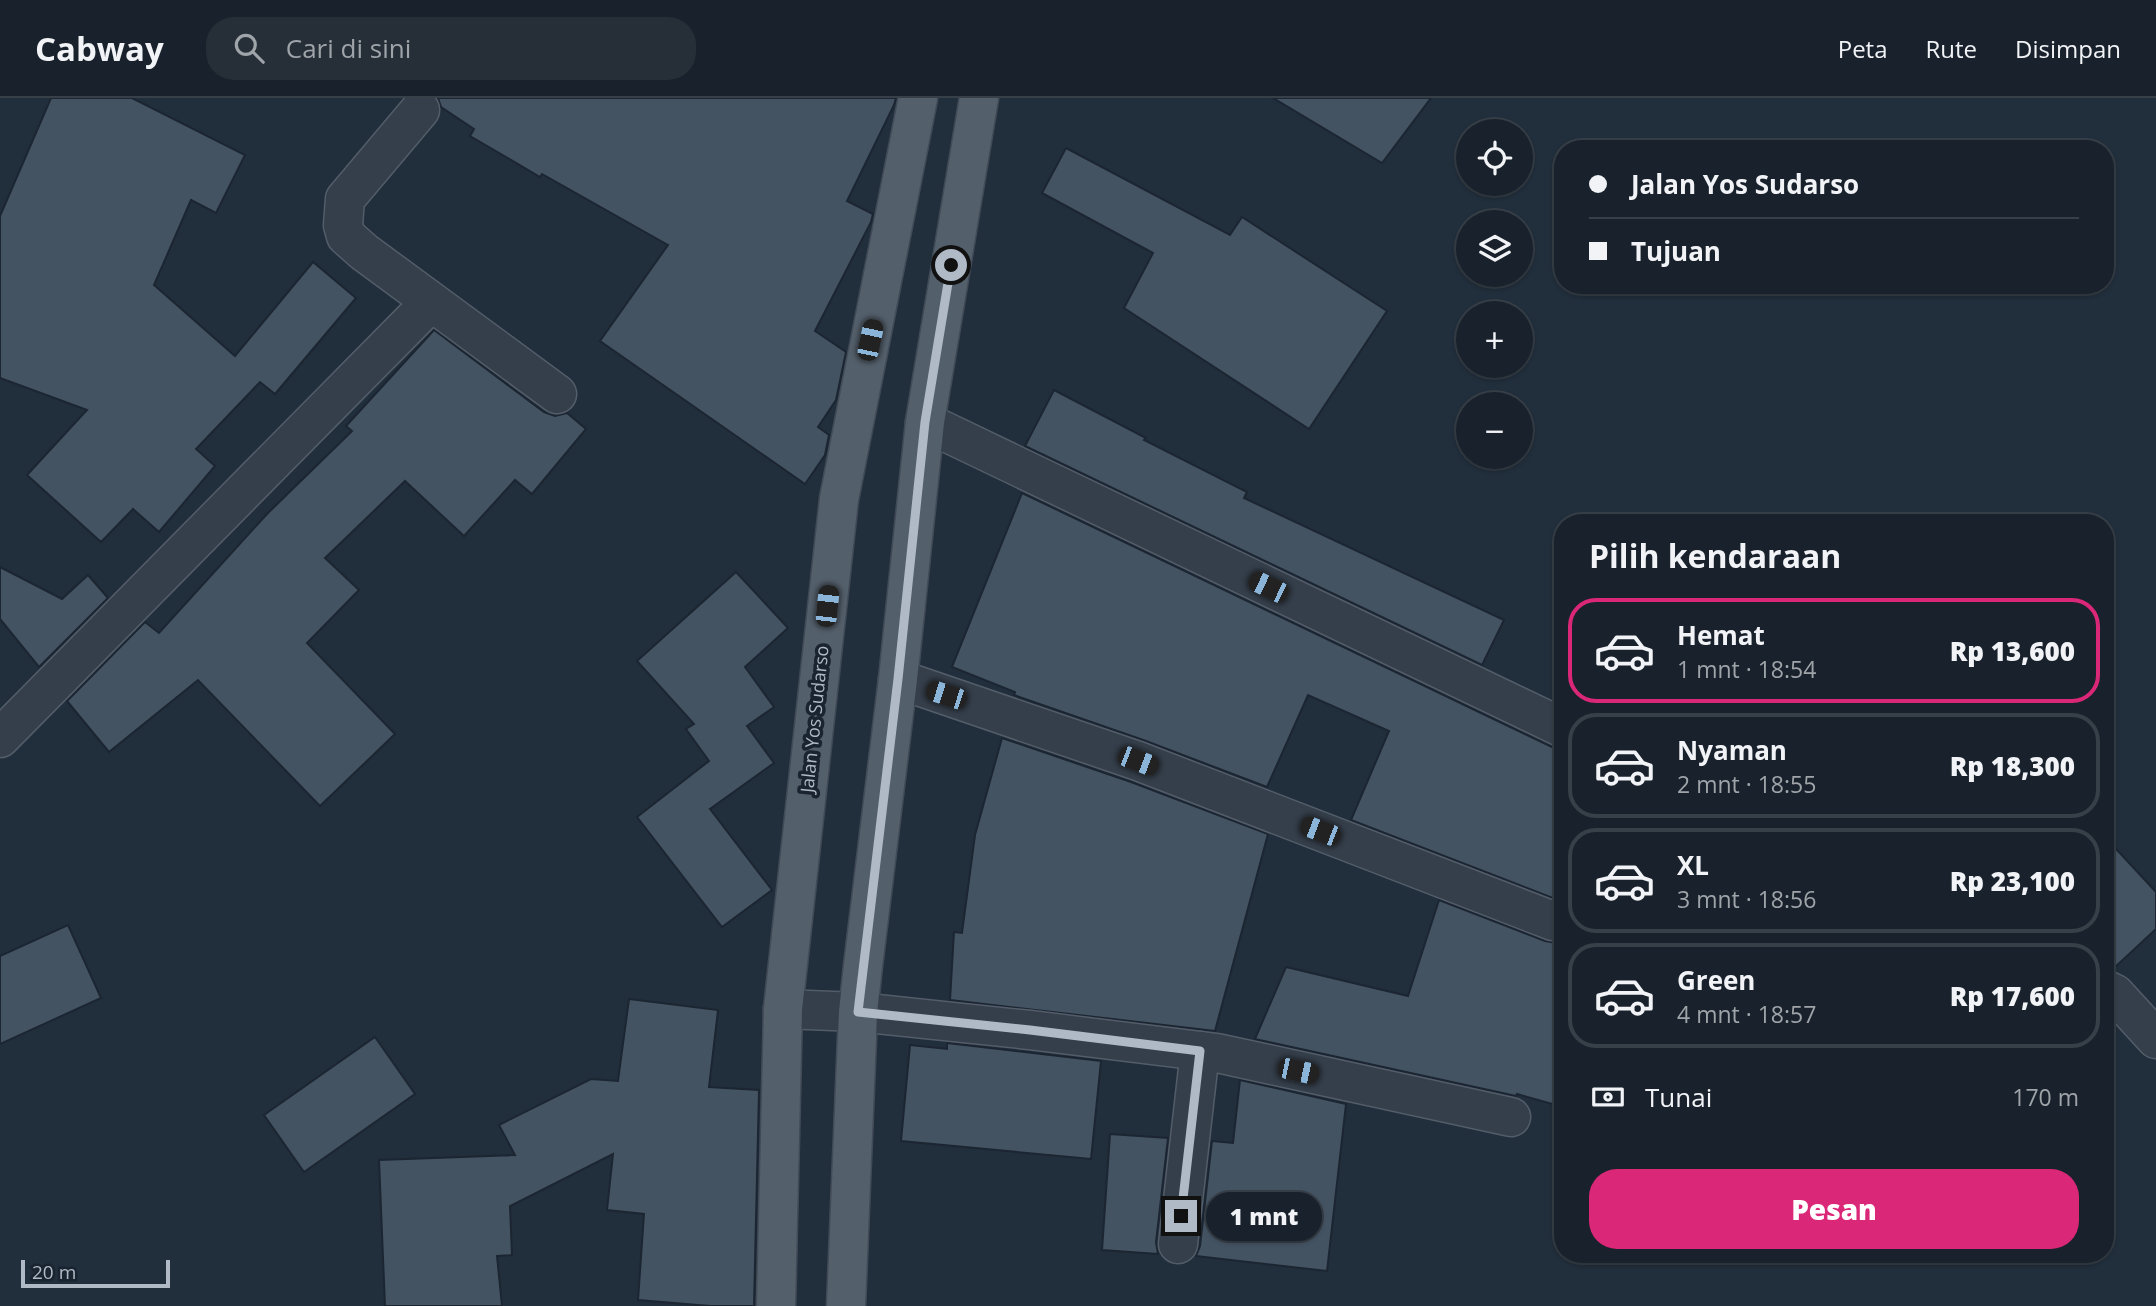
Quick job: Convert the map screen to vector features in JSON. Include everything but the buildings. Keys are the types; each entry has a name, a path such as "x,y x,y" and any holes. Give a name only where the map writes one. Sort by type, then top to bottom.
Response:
{"main road":[{"path":"846,1306 858,1012 898,679 925,422 976,116 916,113"},
{"name":"Jalan Yos Sudarso","path":"776,1306 783,1009 839,499 916,113"}],"street":[{"path":"420,110 345,200 343,225 346,236 557,394"},
{"path":"0,737 431,302"},
{"path":"925,422 1554,724"},
{"path":"898,679 1138,761 1553,921"},
{"path":"2114,993 2156,1039"},
{"path":"783,1009 858,1012 1200,1051 1511,1117"},
{"path":"1178,1244 1200,1051"}],"route":[{"path":"951,265 925,422 898,679 858,1012 1200,1051 1181,1216"}]}
